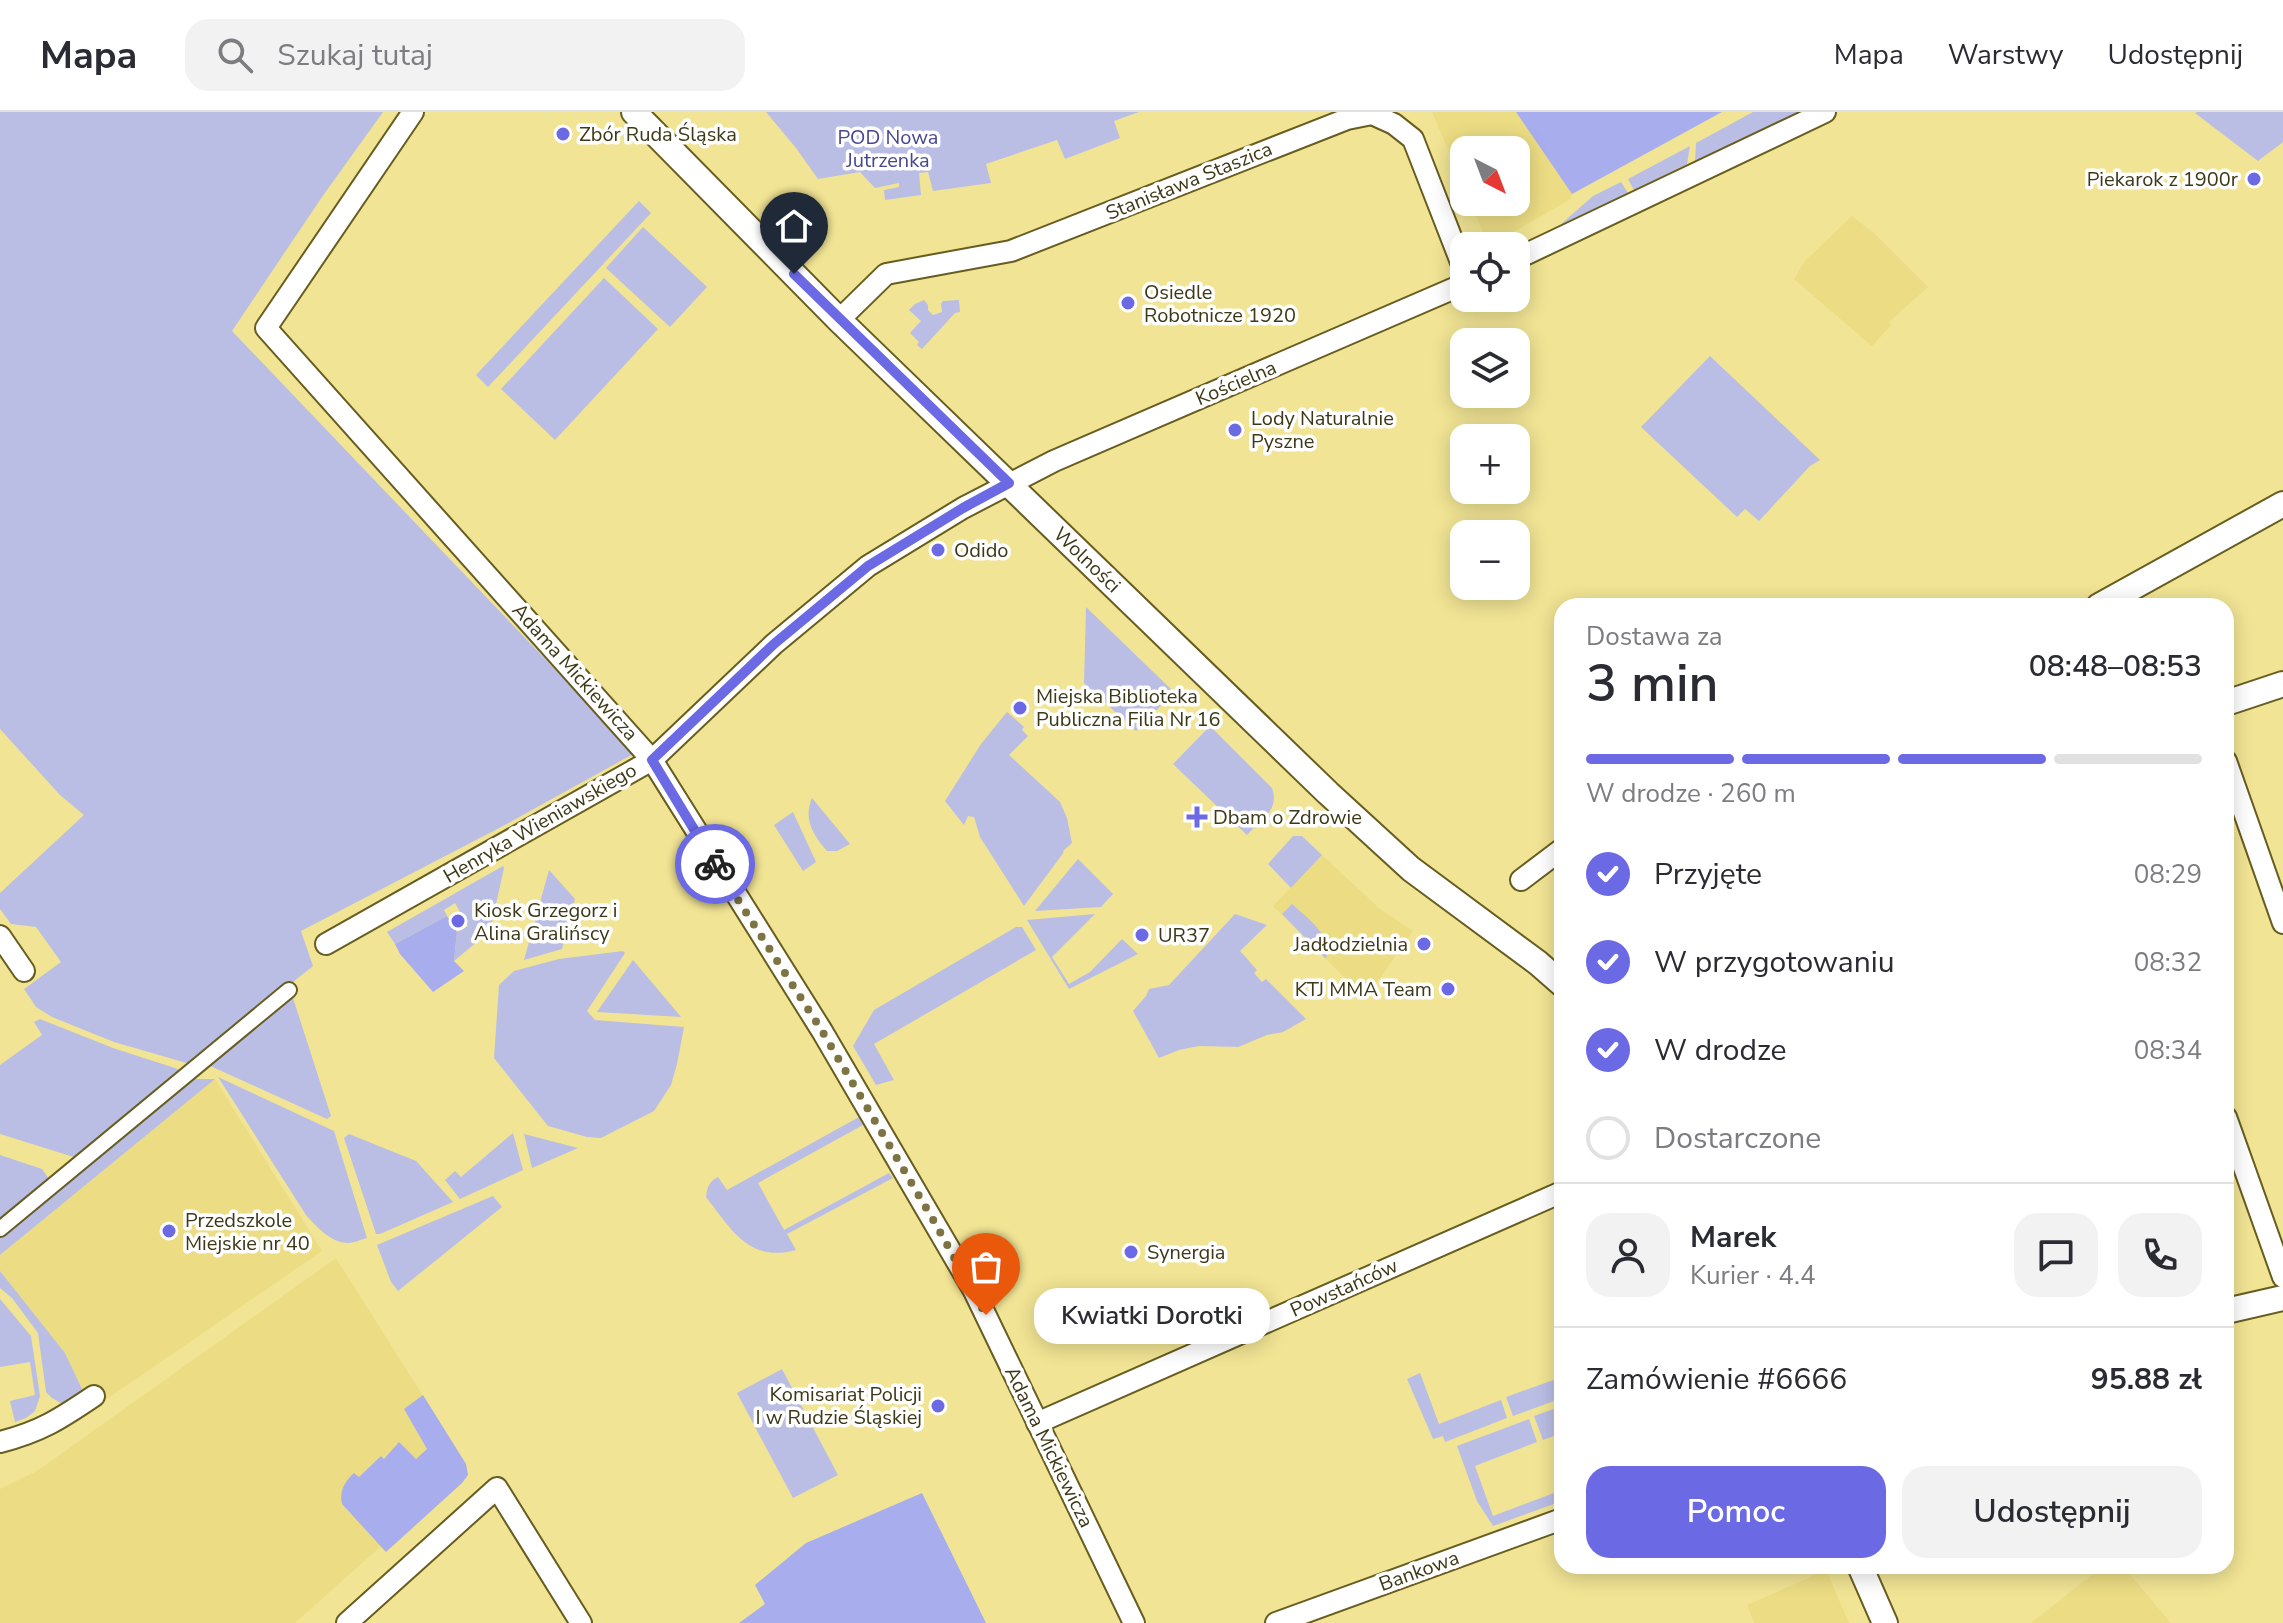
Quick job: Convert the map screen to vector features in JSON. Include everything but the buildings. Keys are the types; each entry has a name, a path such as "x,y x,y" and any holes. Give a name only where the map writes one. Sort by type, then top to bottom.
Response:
{"street":[{"name":"Adama Mickiewicza","path":"413,112 266,328 652,760 822,1031 974,1291 1134,1623"},
{"name":"Wolności","path":"634,112 839,320 1384,845 1554,977"},
{"path":"1530,252 1825,112"},
{"name":"Stanisława Staszica","path":"839,320 886,274 1011,251 1347,119 1372,114 1394,124 1413,139 1450,234"},
{"name":"Kościelna","path":"1009,483 1450,290"},
{"name":"Henryka Wieniawskiego","path":"326,944 652,760 774,644 868,566 1009,483"},
{"path":"2113,598 2283,504"},
{"path":"2234,700 2283,684"},
{"path":"2234,784 2283,923"},
{"path":"1521,880 1554,855"},
{"path":"0,936 24,971"},
{"path":"0,1229 289,990"},
{"path":"2234,1139 2283,1277"},
{"name":"Powstańców","path":"1037,1423 1554,1196"},
{"path":"2234,1309 2283,1298"},
{"path":"0,1442 28,1435 54,1423 94,1396"},
{"path":"347,1623 497,1488 581,1623"},
{"name":"Bankowa","path":"1276,1623 1554,1522"},
{"path":"1864,1574 1885,1623"}],"shaded area":[{"path":"1432,112 1516,112 1572,194 1571,199 1513,232 1483,232 1476,216 1530,216 1530,136 1450,136 1450,154"},
{"path":"1516,112 1722,112 1572,194"},
{"path":"1852,216 1876,235 1928,287 1889,322 1891,325 1872,346 1794,279 1805,261"},
{"path":"1322,855 1380,909 1413,931 1368,995 1344,977 1273,906"},
{"path":"447,916 457,932 454,961 464,971 433,992 395,944"},
{"name":"Przedszkole Miejskie nr 40","path":"215,1079 322,1251 104,1401 83,1391 65,1353 0,1271 0,1255"},
{"path":"336,1258 466,1464 468,1475 462,1483 386,1552 380,1547 295,1623 0,1623 0,1489 37,1471"},
{"path":"423,1395 466,1464 468,1475 386,1552 342,1504 342,1491 354,1473 359,1477 381,1456 384,1459 399,1442 416,1459 427,1449 404,1409"},
{"path":"922,1493 986,1623 739,1623 765,1604 755,1585 806,1543"},
{"path":"1817,1574 1828,1574 1849,1623 1754,1623 1747,1605"},
{"path":"2093,1574 2130,1574 2171,1623 2031,1623"}],"green space":[{"path":"0,112 383,112 232,331 635,753 301,931 313,966 190,1064 114,1042 52,1017 36,1007 24,989 61,962 36,927 11,924 0,909 0,893 84,815 60,795 0,729"},
{"name":"POD Nowa Jutrzenka","path":"766,112 1139,112 1114,121 1120,138 1065,159 1057,140 986,164 991,183 933,191 928,172 919,173 921,195 885,200 884,190 899,187 899,183 875,188 860,172 818,179"},
{"path":"1753,112 1799,112 1695,161 1696,143"},
{"path":"2197,112 2283,112 2283,142 2258,161"},
{"path":"1690,146 1687,164 1634,190 1628,179"},
{"path":"1621,182 1628,193 1560,225 1593,196"},
{"path":"639,201 651,213 488,387 476,375"},
{"path":"643,227 707,287 670,327 606,268"},
{"path":"604,278 658,329 555,440 501,389"},
{"path":"924,300 933,315 942,312 943,301 959,300 960,312 955,313 922,349 910,333 921,321 909,310"},
{"path":"1710,356 1820,460 1810,466 1759,521 1745,509 1737,517 1641,427"},
{"path":"1086,607 1174,692 1136,731 1084,683"},
{"path":"1007,712 1024,727 1022,730 1028,736 1009,755 1060,802 1072,843 1024,906 980,837 974,817 968,816 964,825 945,801 981,744"},
{"path":"1210,726 1272,788 1271,809 1247,835 1173,764"},
{"path":"812,798 850,844 837,851 827,851 822,845 809,820"},
{"path":"793,812 816,862 803,871 774,825"},
{"path":"1293,836 1302,836 1322,855 1291,888 1268,864"},
{"path":"1078,859 1113,894 1101,907 1035,911"},
{"path":"503,866 490,931 454,961 457,932 468,926 455,903 444,910 447,916 395,944 387,932"},
{"path":"549,870 575,899 562,949 524,960"},
{"path":"1292,904 1323,935 1326,959 1282,914"},
{"path":"1095,914 1052,957 1069,984 1090,972 1122,939 1138,954 1069,989 1027,920"},
{"path":"1235,914 1267,925 1240,951 1257,970 1254,973 1262,982 1266,979 1306,1019 1283,1032 1238,1047 1199,1046 1159,1058 1133,1011 1149,989 1169,985"},
{"path":"1016,927 1022,927 1036,950 874,1044 894,1080 876,1085 853,1046 874,1010"},
{"path":"625,953 587,1011 595,1020 684,1027 671,1085 654,1111 601,1138 548,1126 494,1058 499,985 514,971 559,959"},
{"path":"633,960 681,1017 597,1012"},
{"path":"293,998 331,1116 327,1119 206,1064 283,1000"},
{"path":"40,1019 113,1048 184,1071 80,1159 0,1134 0,1065 42,1035 34,1022"},
{"path":"218,1077 334,1131 367,1238 350,1243 336,1240 306,1215"},
{"path":"189,1079 215,1079 0,1255 0,1235"},
{"path":"859,1117 863,1125 758,1183 784,1230 889,1173 893,1178 787,1234 796,1250 780,1253 753,1247 733,1231 706,1197 709,1185 718,1177 727,1190"},
{"path":"513,1133 523,1170 460,1199 445,1180 455,1171 461,1177"},
{"path":"349,1134 416,1161 453,1202 376,1234 344,1138"},
{"path":"524,1134 578,1148 532,1168"},
{"path":"0,1155 42,1169 51,1182 0,1224"},
{"path":"493,1196 502,1207 398,1291 391,1282 377,1245"},
{"path":"0,1271 65,1353 83,1391 64,1405 46,1392 38,1333 12,1298 0,1288"},
{"path":"0,1299 31,1336 40,1396 35,1411 15,1422 10,1401 35,1395 30,1362 0,1367"},
{"path":"782,1369 838,1475 793,1498 737,1393"},
{"path":"1420,1373 1439,1424 1501,1400 1507,1418 1445,1442 1443,1436 1433,1439 1407,1379"},
{"path":"1554,1380 1554,1401 1513,1416 1506,1397"},
{"path":"1554,1409 1554,1436 1543,1440 1534,1416"},
{"path":"1529,1419 1537,1442 1475,1466 1493,1516 1554,1493 1554,1504 1493,1526 1477,1501 1457,1446"}],"way so far":[{"path":"715,864 822,1031 986,1315"}],"place":[{"name":"Zbór Ruda Śląska","path":"563,134"},
{"name":"Piekarok z 1900r","path":"2254,179"},
{"name":"Osiedle Robotnicze 1920","path":"1128,303"},
{"name":"Lody Naturalnie Pyszne","path":"1235,430"},
{"name":"Odido","path":"938,550"},
{"name":"Miejska Biblioteka Publiczna Filia Nr 16","path":"1020,708"},
{"name":"Dbam o Zdrowie","path":"1197,817"},
{"name":"Kiosk Grzegorz i Alina Gralińscy","path":"458,921"},
{"name":"UR37","path":"1142,935"},
{"name":"Jadłodzielnia","path":"1424,944"},
{"name":"KTJ MMA Team","path":"1448,989"},
{"name":"Przedszkole Miejskie nr 40","path":"169,1231"},
{"name":"Synergia","path":"1131,1252"},
{"name":"Kwiatki Dorotki","path":"986,1315"},
{"name":"Komisariat Policji I w Rudzie Śląskiej","path":"938,1406"}],"route":[{"path":"715,864 652,760 774,644 868,566 1009,483 794,274"}]}
